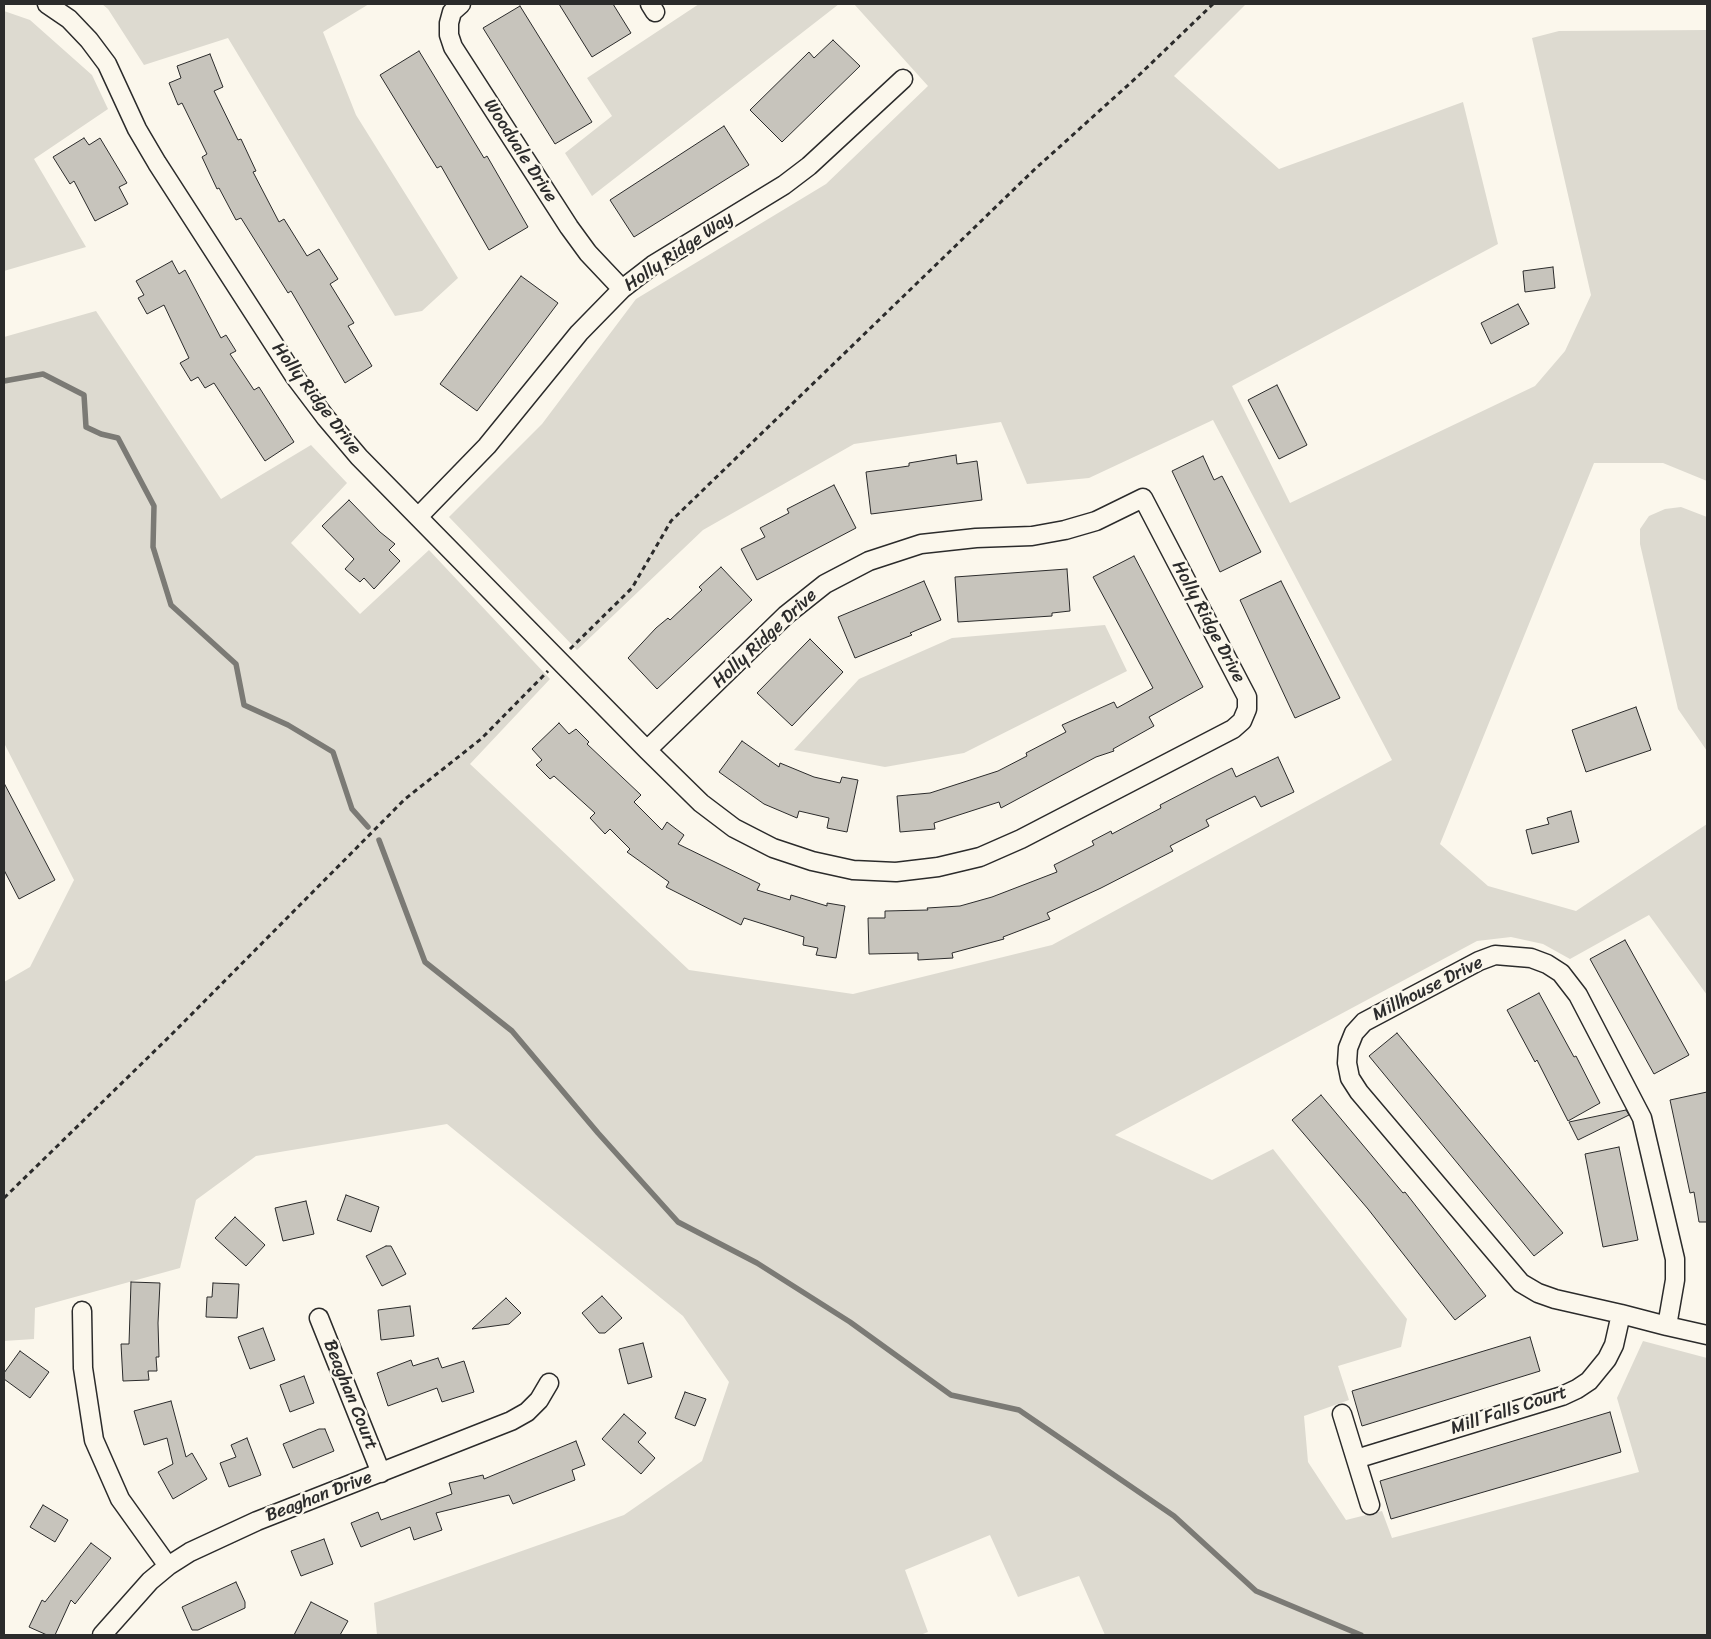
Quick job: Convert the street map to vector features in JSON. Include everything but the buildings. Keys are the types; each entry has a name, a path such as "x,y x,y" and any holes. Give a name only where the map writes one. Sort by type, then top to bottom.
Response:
{"street":[{"name":"Holly Ridge Drive","path":"47,4 69,18 90,40 107,64 138,129 157,163 295,377 326,418 359,457 647,750 701,803 734,828 773,848 812,861 853,870 896,872 938,867 980,857 1021,839 1233,729 1242,721 1247,709 1247,697 1143,498 1096,520 1064,530 1032,536 976,538 921,544 869,561 825,584 786,615 647,750"},
{"name":"Woodvale Drive","path":"461,4 452,12 448,23 448,35 453,47 569,226 588,253 622,289"},
{"name":"Holly Ridge Way","path":"418,516 487,446 579,333 622,289 653,265 784,185 809,166 903,79"},
{"name":"Millhouse Drive","path":"1667,1326 1675,1280 1675,1259 1642,1118 1578,995 1561,973 1531,958 1495,955 1479,961 1364,1022 1354,1033 1348,1048 1347,1063 1350,1078 1359,1092 1509,1272 1521,1283 1538,1293 1667,1326 1707,1335"},
{"path":"82,1311 83,1368 94,1440 120,1499 168,1566"},
{"name":"Mill Falls Court","path":"1356,1459 1562,1396 1577,1389 1589,1381 1607,1359 1614,1345 1621,1314"},
{"name":"Beaghan Court","path":"319,1318 381,1473"},
{"name":"Beaghan Drive","path":"102,1635 135,1596 168,1566 190,1552 233,1531 512,1422 527,1412 539,1400 549,1383"},
{"path":"1342,1414 1370,1505"}],"path":[{"path":"4,1198 170,1036 405,799 481,739 632,588 671,521 1035,168 1137,77 1213,4"}],"shaded area":[{"path":"102,4 369,4 323,32 356,115 458,278 422,311 395,316 228,38 144,65 108,9"},
{"path":"699,4 839,4 592,196 565,153 612,116 587,78"},
{"path":"854,4 1246,4 1174,76 1279,169 1463,102 1498,244 1232,386 1290,503 1535,386 1565,351 1591,295 1532,38 1559,31 1707,30 1707,481 1663,463 1594,463 1440,844 1488,886 1576,911 1707,824 1707,995 1649,915 1570,959 1543,944 1511,937 1477,941 1115,1135 1212,1180 1273,1149 1407,1319 1401,1347 1338,1366 1349,1400 1304,1416 1308,1462 1346,1520 1382,1511 1392,1538 1639,1472 1617,1398 1643,1341 1707,1358 1707,1635 1105,1635 1079,1576 1018,1597 990,1535 905,1570 928,1632 920,1635 377,1635 374,1603 624,1515 702,1461 729,1382 683,1316 447,1124 256,1156 196,1200 180,1268 35,1308 34,1339 4,1341 4,982 30,967 74,880 4,743 4,337 96,311 221,499 311,445 347,483 291,543 360,614 429,550 550,679 470,764 689,970 853,994 1052,945 1392,760 1213,420 1089,478 1027,484 1001,422 854,444 703,530 577,650 449,517 542,424 636,299 826,184 928,86"},
{"path":"4,11 30,20 92,75 108,109 34,159 86,247 4,271"},
{"path":"1681,507 1707,517 1707,751 1678,709 1640,544 1640,529 1649,516 1665,509"},
{"path":"1105,625 1127,671 964,753 885,767 794,750 859,679 952,638"}],"waterway":[{"path":"4,381 43,374 84,395 86,427 101,434 118,438 154,506 153,547 171,605 236,664 244,705 288,725 333,752 352,809 368,827"},
{"path":"379,840 425,962 512,1031 598,1133 678,1222 757,1263 850,1322 951,1395 1019,1410 1174,1516 1256,1591 1361,1635"}]}
